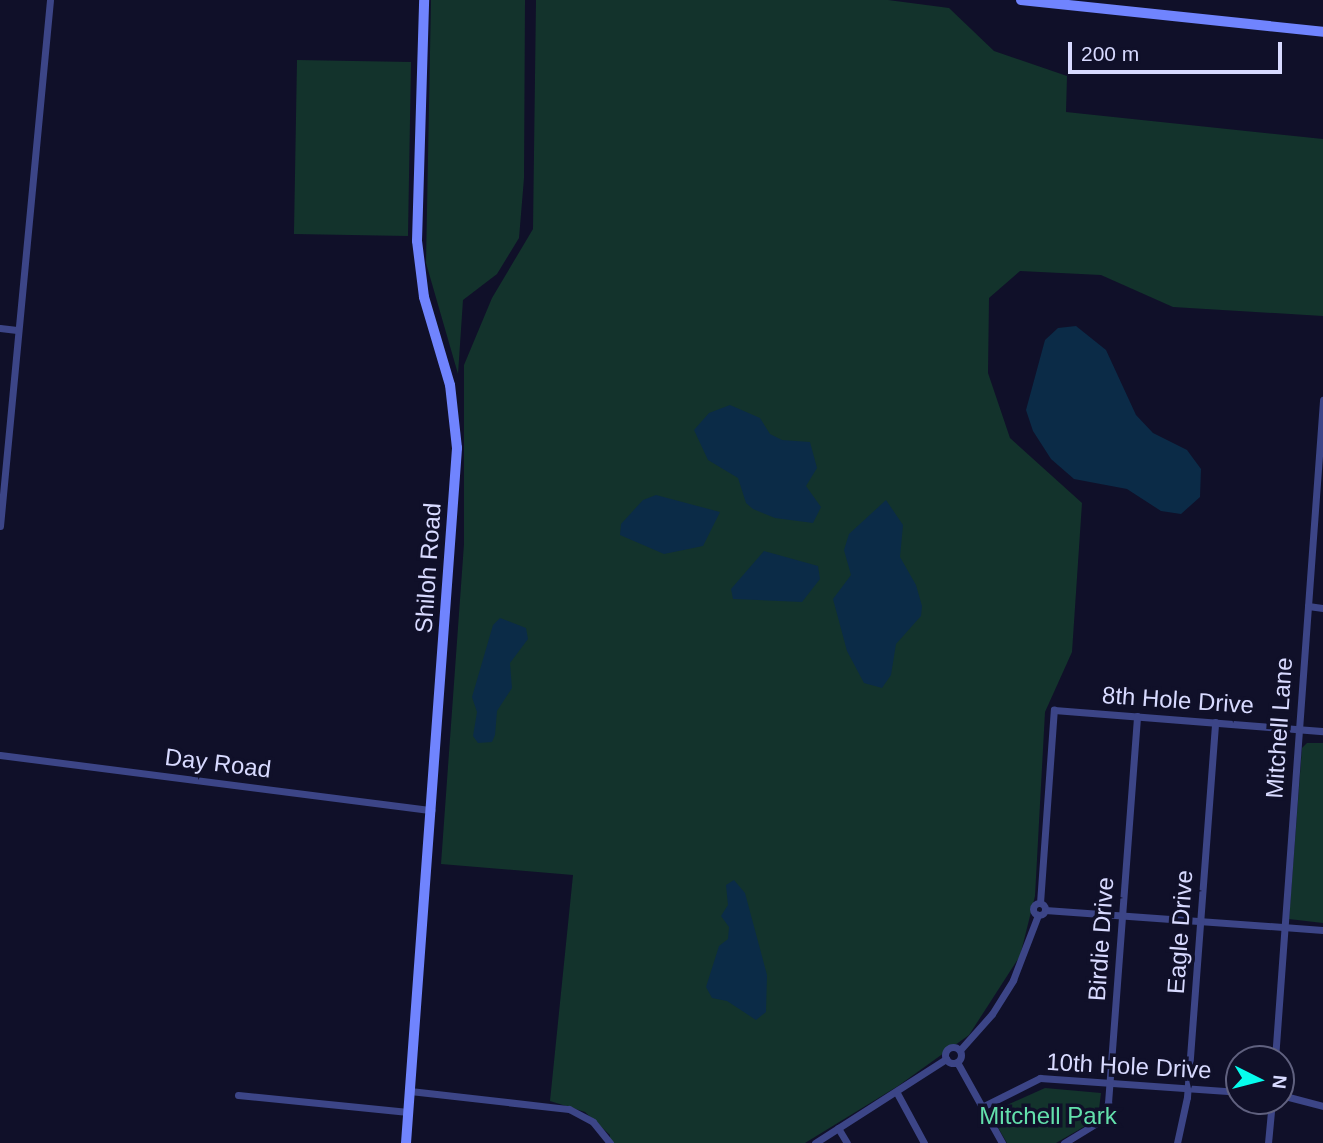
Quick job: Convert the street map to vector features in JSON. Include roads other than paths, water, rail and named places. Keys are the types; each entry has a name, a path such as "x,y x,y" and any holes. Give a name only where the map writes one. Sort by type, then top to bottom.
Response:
{"main road":[{"name":"Shiloh Road","path":"406,1143 457,448 450,385 424,297 417,241 424,0"},
{"path":"1021,0 1323,33"}],"street":[{"path":"0,526 50,0"},
{"path":"0,328 17,330"},
{"name":"Mitchell Lane","path":"1276,1045 1308,607 1319,515 1323,400"},
{"path":"1308,607 1323,608"},
{"name":"8th Hole Drive","path":"1041,909 1054,710 1323,731"},
{"name":"Birdie Drive","path":"1064,1143 1079,1140 1100,1121 1109,1083 1137,716"},
{"name":"Eagle Drive","path":"1177,1143 1188,1089 1215,722"},
{"name":"Day Road","path":"0,755 432,810"},
{"path":"1002,1143 957,1062 960,1050 992,1014 1013,980 1041,909 1323,930"},
{"path":"815,1143 897,1093 946,1059 949,1047 960,1050"},
{"path":"946,1059 957,1062"},
{"name":"10th Hole Drive","path":"982,1107 1040,1078 1225,1091"},
{"path":"410,1091 569,1109 593,1122 610,1143"},
{"path":"897,1093 924,1143"},
{"path":"238,1095 408,1112"},
{"path":"1295,1098 1323,1105"},
{"path":"1268,1143 1271,1115"},
{"path":"838,1128 847,1143"}],"water":[{"path":"1076,326 1106,350 1136,415 1153,433 1187,450 1201,469 1200,497 1181,514 1161,511 1127,489 1074,479 1051,459 1033,431 1026,410 1045,340 1058,328"},
{"path":"730,405 760,418 770,434 782,440 810,442 817,468 806,486 821,507 813,523 775,518 753,509 746,503 738,478 708,460 694,430 709,413"},
{"path":"656,495 720,512 703,546 664,554 620,535 621,524 643,500"},
{"path":"886,500 903,525 900,557 916,585 922,606 921,616 896,644 891,675 882,688 864,683 847,651 833,599 851,575 844,550 849,534"},
{"path":"764,551 818,566 820,579 802,602 733,599 731,589"},
{"path":"500,618 526,628 528,639 510,663 512,688 497,711 492,742 478,743 473,736 477,712 472,697 493,625"},
{"path":"734,880 745,893 767,975 766,1012 756,1020 727,1001 712,998 706,987 719,946 728,939 729,927 721,916 728,905 726,885"}],"park label":[{"name":"Mitchell Park","path":"1048,1116"}]}
